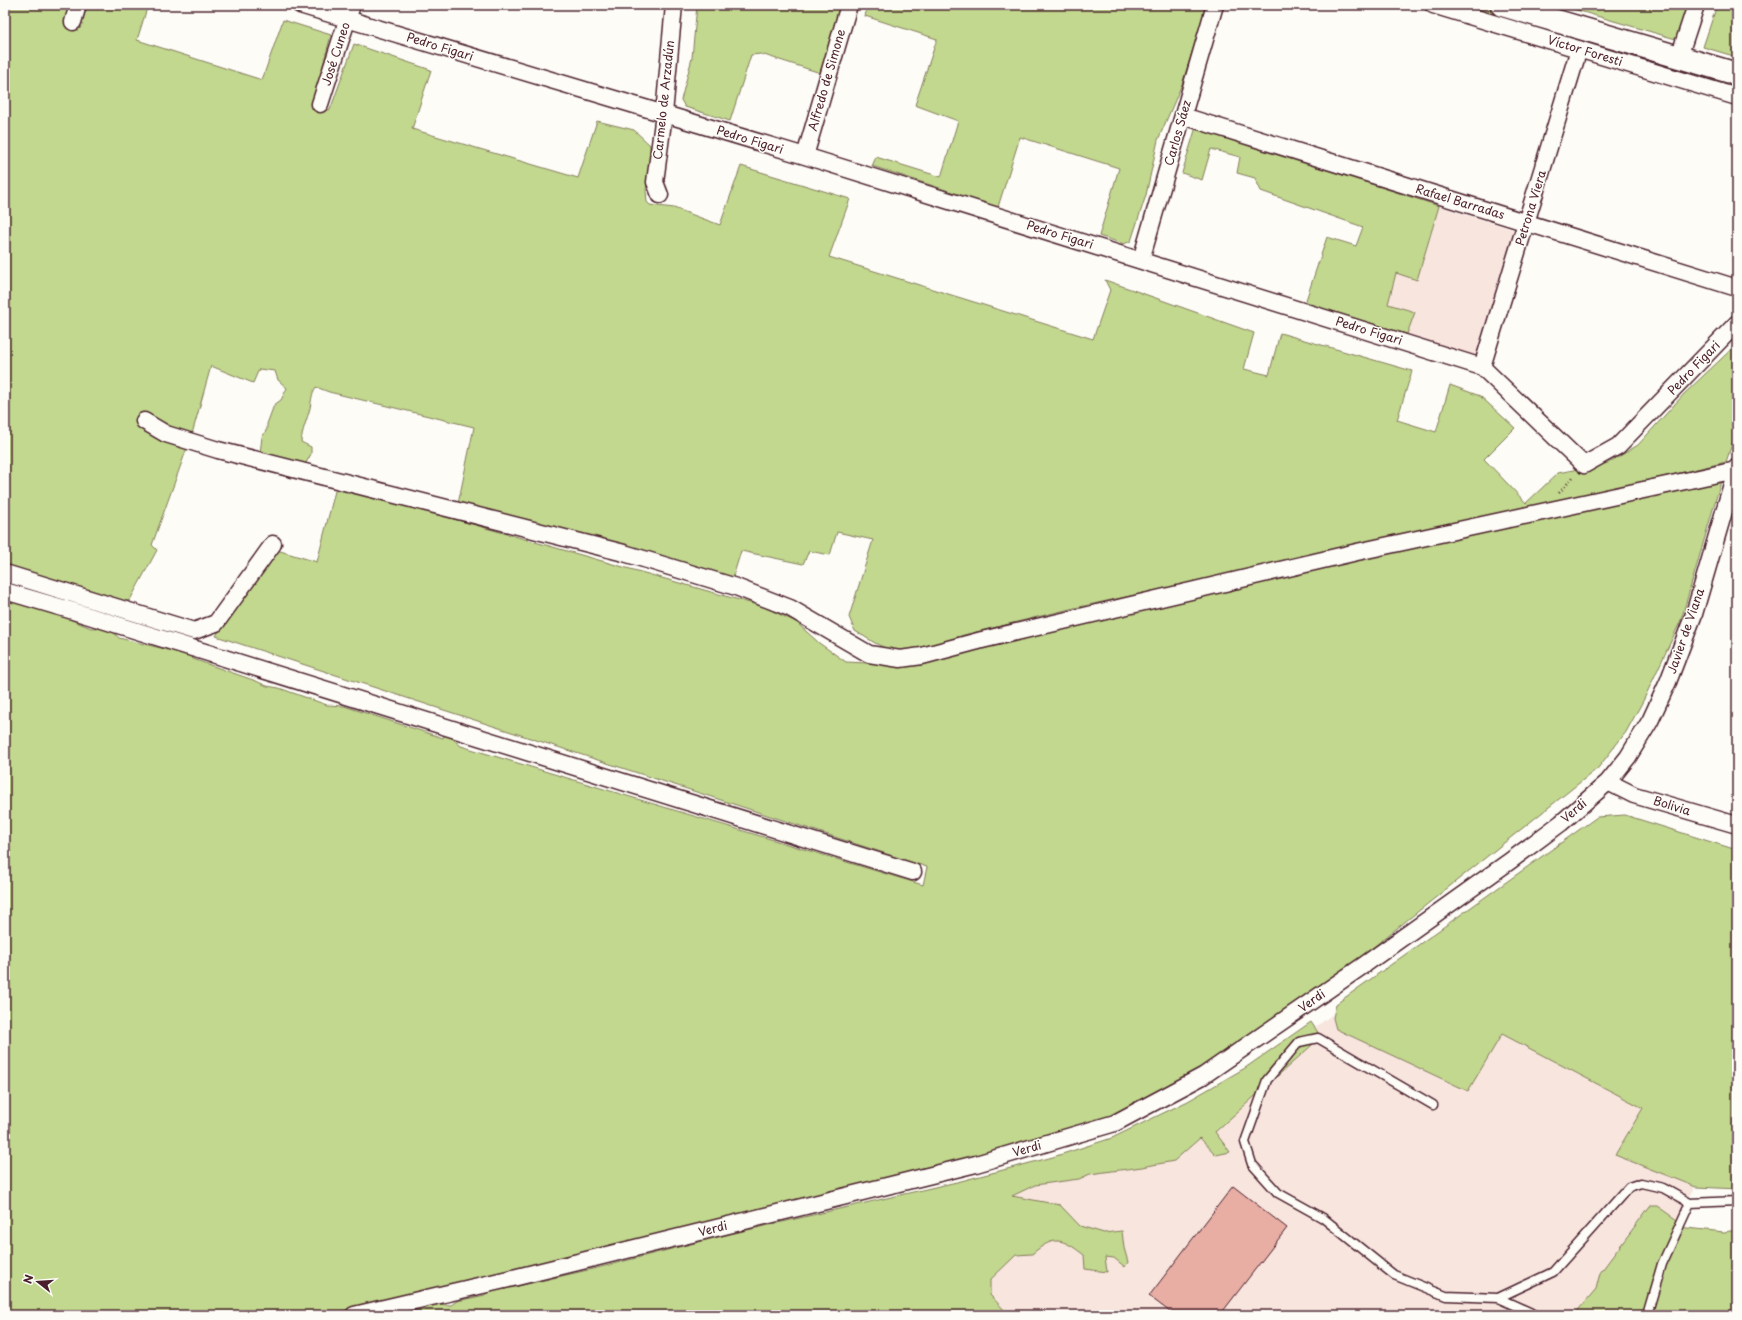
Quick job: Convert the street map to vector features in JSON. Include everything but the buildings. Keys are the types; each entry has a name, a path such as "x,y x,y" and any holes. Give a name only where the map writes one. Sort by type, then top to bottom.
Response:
{"street":[{"path":"73,22 78,5"},
{"name":"Pedro Figari","path":"300,5 350,12 664,114 805,156 1482,366 1584,465 1618,446 1737,323"},
{"name":"Carmelo de Arzadún","path":"660,195 655,182 664,114 674,5"},
{"name":"Carlos Sáez","path":"1141,260 1215,5"},
{"name":"Víctor Foresti","path":"1432,5 1737,97"},
{"name":"Víctor Foresti","path":"1502,5 1527,9 1737,74"},
{"path":"1679,57 1696,5"},
{"name":"Alfredo de Simone","path":"805,156 848,6"},
{"name":"José Cuneo","path":"320,104 350,12"},
{"name":"Petrona Viera","path":"1482,366 1579,49"},
{"name":"Rafael Barradas","path":"1183,116 1737,288"},
{"path":"144,421 166,434 218,450 624,553 736,587 790,608 869,654 900,659 922,656 982,640 1357,552 1541,513 1736,468"},
{"name":"Javier de Viana","path":"1608,782 1628,757 1650,721 1668,682 1694,614 1736,468"},
{"path":"5,573 194,631 216,623 273,544"},
{"path":"5,591 88,615 913,872"},
{"name":"Bolivia","path":"1608,782 1634,794 1737,825"},
{"name":"Verdi","path":"354,1315 517,1277 976,1164 1115,1123 1203,1076 1364,965 1561,823 1608,782"}],"lane":[{"path":"1433,1105 1318,1038 1299,1042 1267,1080 1245,1142 1252,1164 1278,1193 1323,1218 1394,1275 1446,1296 1498,1298 1536,1315"},
{"path":"1498,1298 1553,1272 1629,1187 1641,1183 1662,1188 1690,1203 1737,1200"},
{"path":"1647,1315 1662,1264 1690,1203"}],"path":[{"path":"1541,513 1584,465"}],"shaded area":[{"path":"1439,206 1515,230 1477,358 1407,334 1414,312 1387,304 1396,273 1417,280"},
{"path":"1399,964 1722,1142 1620,1315 987,1315 944,1202 1189,1123"}],"green space":[{"path":"5,5 148,5 137,40 262,80 283,20 331,35 313,104 330,110 354,44 431,70 412,129 578,178 597,121 634,130 650,145 649,174 646,190 647,202 650,205 674,208 720,225 741,166 850,199 829,257 1093,339 1110,290 1105,280 1254,333 1244,369 1269,375 1280,333 1412,371 1397,420 1436,432 1450,385 1480,396 1515,428 1484,459 1526,503 1558,473 1608,463 1638,445 1684,394 1737,344 1737,429 1726,462 1525,510 1070,609 964,635 913,651 887,649 875,643 855,631 849,617 873,540 837,532 830,555 809,551 803,564 741,551 732,580 458,504 474,427 329,392 316,387 312,395 301,442 311,447 311,454 306,463 294,462 260,453 262,437 267,429 267,424 274,405 281,400 287,388 278,380 275,371 259,369 253,383 211,366 192,434 152,545 157,550 130,600 117,604 5,570"},
{"path":"697,5 843,5 854,16 852,26 847,35 833,77 761,54 751,55 730,121 685,107 681,100 692,58"},
{"path":"868,5 1207,5 1182,84 1158,140 1146,195 1131,241 1124,244 1099,236 1119,168 1020,137 998,207 872,166 876,157 941,177 958,121 915,105 937,39 865,16"},
{"path":"1452,5 1477,5 1737,82 1737,91 1604,48"},
{"path":"1559,5 1689,5 1679,40"},
{"path":"1717,5 1737,5 1737,57 1703,47"},
{"path":"1196,127 1439,206 1417,280 1396,273 1388,304 1415,312 1407,334 1305,303 1327,237 1356,246 1363,227 1261,191 1255,178 1237,173 1240,157 1211,149 1202,180 1182,173"},
{"path":"1722,478 1681,620 1643,701 1626,732 1598,768 1228,1063 1107,1126 326,1315 5,1315 5,599 57,614 91,628 109,627 119,638 169,650 179,650 187,653 193,659 267,686 279,688 327,705 344,706 443,738 445,732 461,746 923,885 927,867 216,636 270,548 317,562 335,491 345,488 764,607 796,622 819,643 846,662 890,664 1007,641 1113,615"},
{"path":"1625,815 1737,850 1737,1189 1696,1187 1615,1155 1643,1108 1502,1034 1468,1091 1336,1029 1333,1018 1336,1004 1597,817"},
{"path":"1311,1022 1321,1037 1215,1132 1230,1152 1216,1155 1200,1138 1174,1161 1090,1174 1079,1179 1035,1185 1012,1196 1060,1205 1080,1226 1104,1233 1122,1231 1124,1248 1128,1262 1125,1267 1114,1258 1105,1257 1107,1272 1085,1269 1084,1255 1070,1245 1058,1241 1052,1241 1046,1244 1032,1254 1016,1255 990,1280 990,1295 1009,1315 385,1315 435,1304 451,1305 457,1301 485,1295 493,1290 505,1289 601,1267 730,1234 961,1181 1053,1157 1112,1138 1188,1101 1245,1068"},
{"path":"1650,1206 1657,1206 1677,1220 1678,1227 1724,1232 1737,1230 1737,1315 1574,1315 1596,1289 1600,1273"}]}
